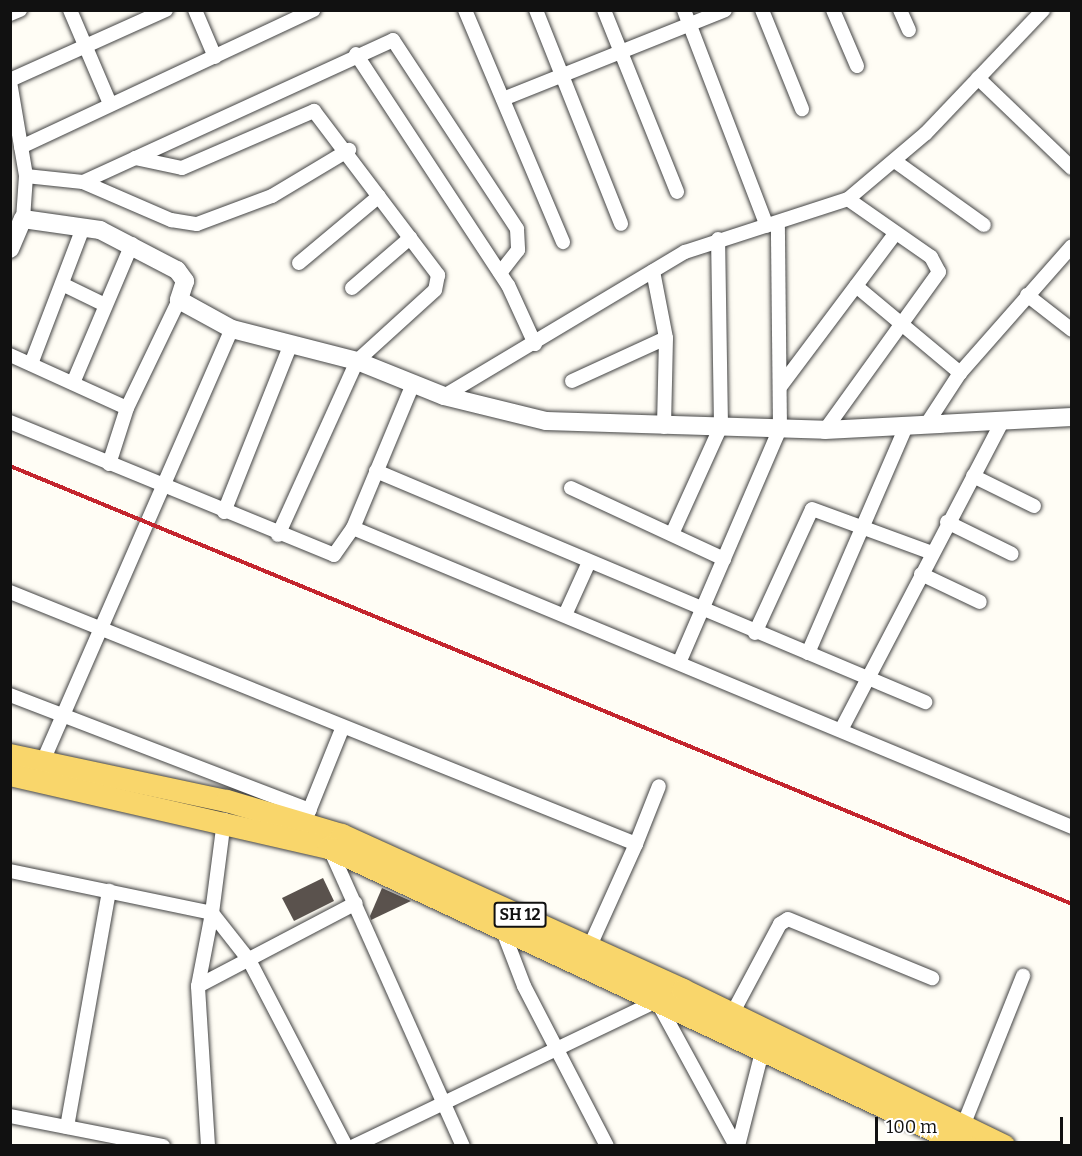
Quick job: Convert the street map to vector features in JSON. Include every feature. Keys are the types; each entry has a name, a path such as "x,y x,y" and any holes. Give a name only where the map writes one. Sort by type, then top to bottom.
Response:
{"main road":[{"name":"SH 12","path":"10,755 308,815 732,1014 965,1136"},
{"name":"SH 12","path":"10,775 224,820 329,848 500,924 763,1048 965,1136 1004,1146"}],"street":[{"path":"10,14 20,10"},
{"path":"70,10 110,104"},
{"path":"10,249 19,223 26,180 14,122 10,81 166,10"},
{"path":"195,10 215,57"},
{"path":"21,147 312,10"},
{"path":"465,10 563,242"},
{"path":"536,10 621,224"},
{"path":"604,10 677,192"},
{"path":"679,663 780,428 773,225 758,203 684,10"},
{"path":"503,99 725,10"},
{"path":"762,10 802,109"},
{"path":"833,10 857,66"},
{"path":"900,10 909,30"},
{"path":"444,396 535,344 653,271 718,239 773,225 848,198 896,162 1043,10"},
{"path":"83,182 387,39 399,46 517,229 518,250 507,284"},
{"path":"356,54 507,284 535,344"},
{"path":"978,78 1069,159"},
{"path":"135,158 182,168 311,111 349,150 440,284 382,334 361,357 278,535"},
{"path":"26,180 83,182 171,220 197,224 272,196 349,150"},
{"path":"896,162 984,225"},
{"path":"299,263 379,196"},
{"path":"825,430 901,320 939,272 931,257 895,234 848,198"},
{"path":"19,223 83,228 132,244 183,274 179,300 127,408 109,464"},
{"path":"31,364 83,228"},
{"path":"780,387 895,234"},
{"path":"352,288 410,238"},
{"path":"672,534 721,426 718,239"},
{"path":"73,383 132,244"},
{"path":"928,422 960,374 1071,246"},
{"path":"653,271 666,338 664,427"},
{"path":"62,284 105,305"},
{"path":"856,286 901,320 960,374"},
{"path":"1027,295 1071,330"},
{"path":"179,300 232,329 291,344 361,357 413,384 444,396 546,421 664,427 721,426 825,430 928,422 1002,422 1071,417"},
{"path":"43,761 96,630 163,488 232,329"},
{"path":"573,381 666,338"},
{"path":"224,512 291,344"},
{"path":"10,355 127,408"},
{"path":"10,422 163,488 278,535 334,555 353,528 413,384"},
{"path":"841,730 947,522 1002,422"},
{"path":"808,653 907,424"},
{"path":"376,471 701,612 808,653 925,702"},
{"path":"973,476 1034,506"},
{"path":"571,488 724,559"},
{"path":"755,633 812,509 932,553"},
{"path":"947,522 1012,554"},
{"path":"353,528 1071,827"},
{"path":"565,615 589,562"},
{"path":"921,574 980,602"},
{"path":"10,592 96,630 636,844"},
{"path":"10,695 308,815 342,729"},
{"path":"589,948 636,844 659,786"},
{"path":"208,1146 198,987 213,913 224,820"},
{"path":"329,848 356,903 463,1146"},
{"path":"10,871 213,913 249,960 346,1146"},
{"path":"67,1127 109,891"},
{"path":"198,987 356,903"},
{"path":"732,1014 780,924 788,919 932,978"},
{"path":"500,924 556,1048 607,1146"},
{"path":"965,1136 1023,976"},
{"path":"354,1146 659,1000 737,1146"},
{"path":"737,1146 763,1048"},
{"path":"10,1116 163,1146"}],"building":[{"path":"323,878 334,901 294,921 282,898"},
{"path":"382,888 411,901 371,920 370,916"}],"railway":[{"path":"10,466 1072,904"}]}
